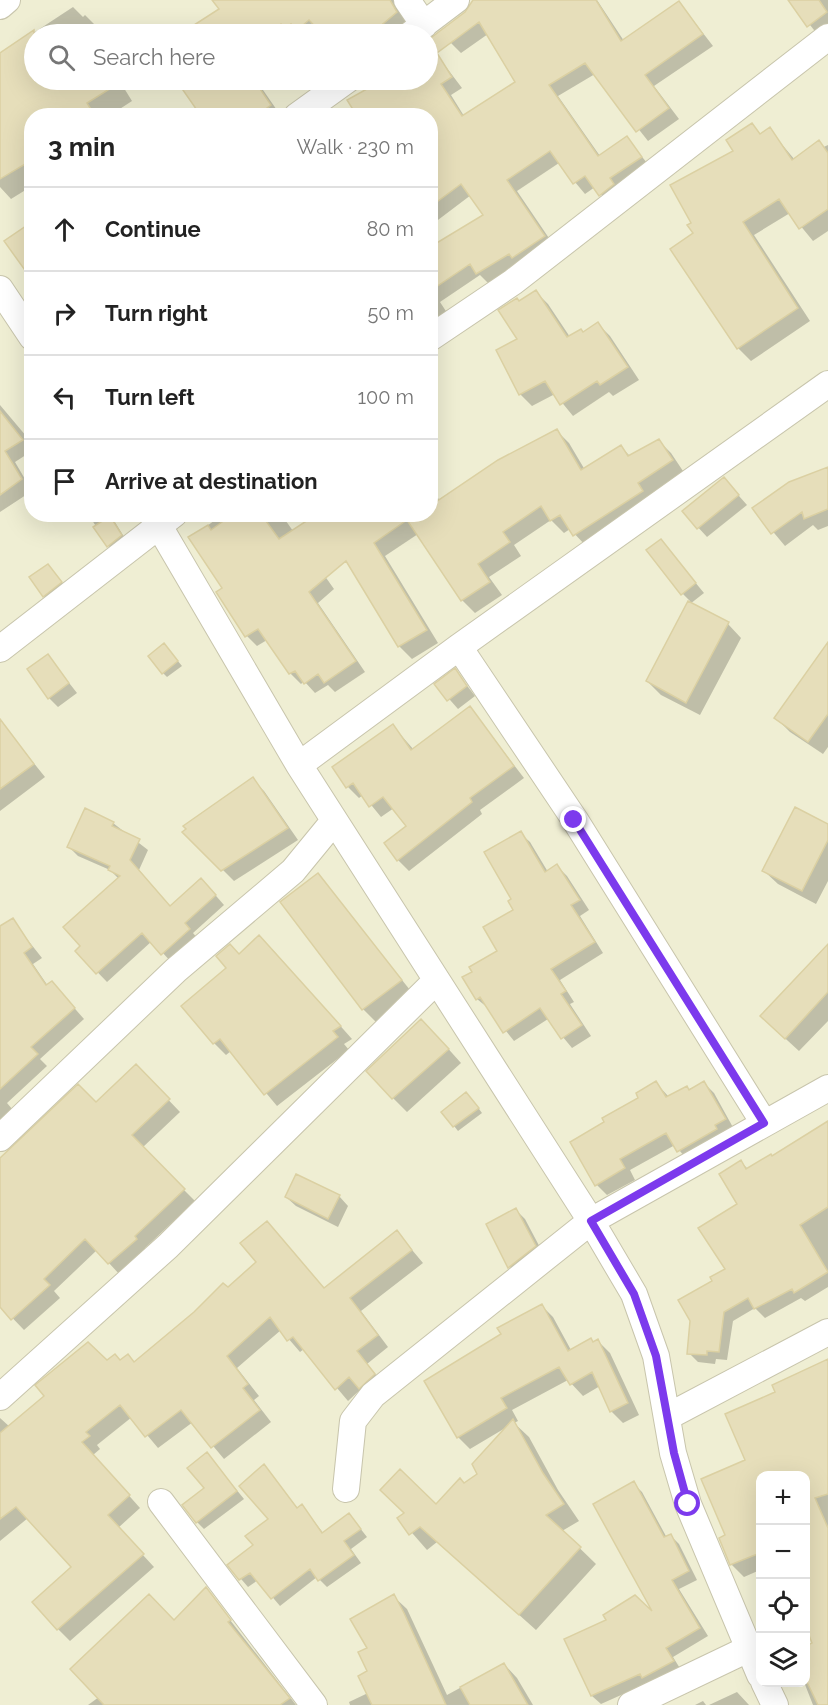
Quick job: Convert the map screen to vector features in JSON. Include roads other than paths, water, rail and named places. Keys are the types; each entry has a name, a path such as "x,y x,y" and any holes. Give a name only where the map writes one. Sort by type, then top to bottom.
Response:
{"street":[{"path":"0,6 8,0"},
{"path":"407,0 415,24"},
{"path":"425,24 456,0"},
{"path":"438,333 522,275 828,37"},
{"path":"308,108 333,90"},
{"path":"0,289 24,324"},
{"path":"299,765 459,647 828,384"},
{"path":"0,649 157,522"},
{"path":"164,522 299,765 591,1221 634,1294 656,1356 674,1453 688,1504 756,1666"},
{"path":"459,647 574,820 764,1123"},
{"path":"0,1138 176,970 293,871 334,821"},
{"path":"0,1396 168,1246 436,981"},
{"path":"346,1489 353,1421 373,1395 591,1221 828,1088"},
{"path":"667,1417 828,1332"},
{"path":"161,1502 314,1705"},
{"path":"631,1705 748,1649"},
{"path":"766,1687 775,1705"}]}
